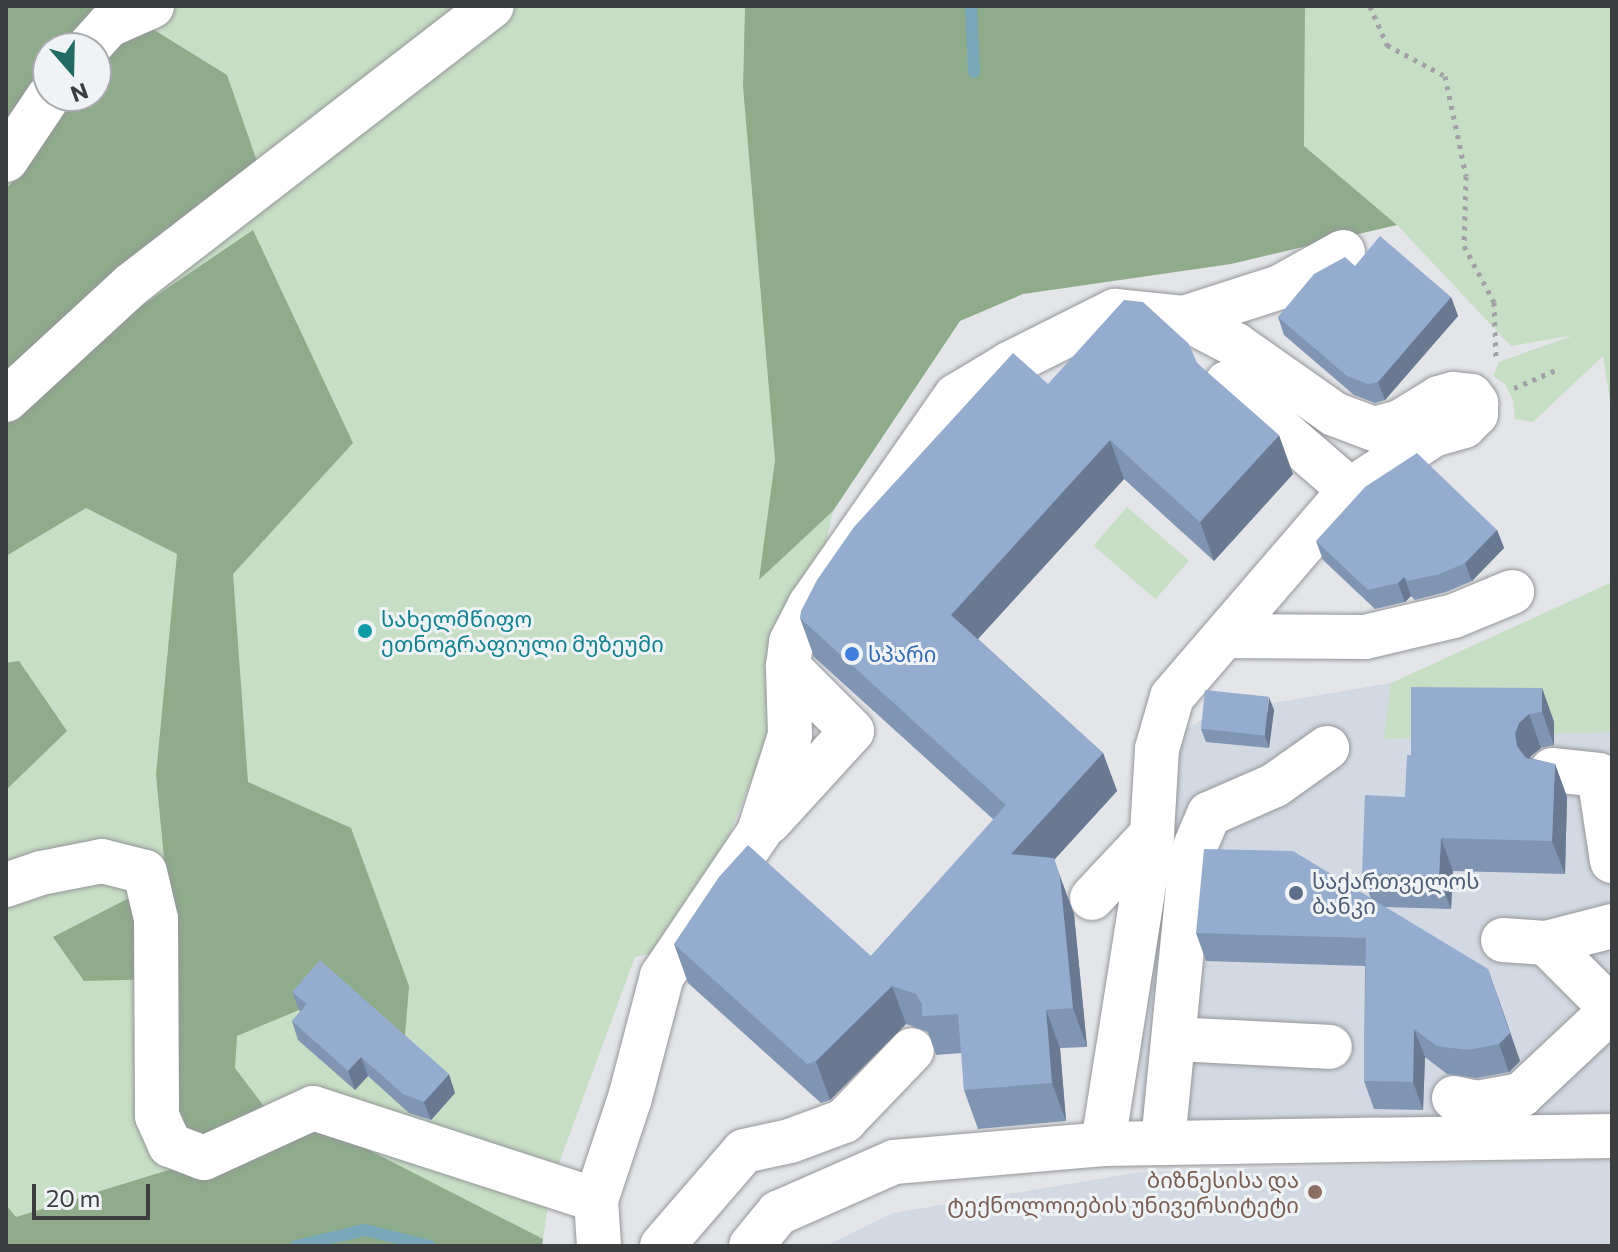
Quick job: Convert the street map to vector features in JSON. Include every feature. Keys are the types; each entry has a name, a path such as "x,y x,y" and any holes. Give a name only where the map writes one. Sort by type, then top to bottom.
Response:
{"street":[{"path":"103,32 109,25 152,6"},
{"path":"6,400 131,285 492,6"},
{"path":"6,160 38,112"},
{"path":"1184,318 1280,287 1343,252"},
{"path":"759,832 790,735 788,667 791,642 810,605 956,396 1009,364 1115,311 1184,318 1236,345 1352,424 1374,429 1400,422 1453,394 1471,396 1476,403 1476,414 1464,426 1433,435 1350,490 1172,697 1157,749 1152,834 1103,1144"},
{"path":"1227,383 1350,490"},
{"path":"1225,636 1365,637 1454,616 1512,592"},
{"path":"599,1246 596,1200 630,1098 662,976 759,832 852,731 788,667"},
{"path":"1163,1142 1191,856 1209,814 1275,785 1327,748"},
{"path":"1552,770 1599,775 1612,861"},
{"path":"1092,898 1152,834"},
{"path":"6,885 41,873 102,861 145,872 156,919 157,1116 170,1145 204,1158 313,1108 596,1200"},
{"path":"1503,940 1546,943 1612,926"},
{"path":"1454,1098 1477,1103 1521,1095 1608,1007 1546,943"},
{"path":"1174,1039 1330,1047"},
{"path":"662,1246 744,1151 790,1141 844,1121 912,1050"},
{"path":"751,1246 778,1213 894,1162 1103,1144 1612,1136"}],"path":[{"path":"1370,6 1387,45 1445,76 1466,176 1464,246 1494,302 1495,359 1500,369"},
{"path":"1506,379 1512,388"}],"shaded area":[{"path":"1391,683 1385,739 1612,732 1612,1113 1140,1124 1142,800 1173,737 1213,713"},
{"name":"ბიზნესისა და ტექნოლოიების უნივერსიტეტი","path":"1612,1159 1612,1246 825,1246 893,1213 1141,1172"}],"green space":[{"name":"სახელმწიფო ეთნოგრაფიული მუზეუმი","path":"6,6 745,6 743,87 775,460 760,579 833,511 820,569 755,771 716,867 659,952 635,957 551,1185 542,1246 6,1246"},
{"path":"6,6 122,6 87,32 32,32 32,95 6,133"},
{"path":"745,6 1305,6 1304,146 1397,225 1231,264 1023,294 960,321 833,511 759,580 775,460 743,87"},
{"path":"1305,6 1612,6 1612,414 1603,356 1533,422 1515,419 1513,400 1505,384 1493,376 1499,362 1574,335 1511,346 1397,225 1304,146"},
{"path":"138,20 227,75 261,173 6,369 6,189 18,176 56,112 112,112 112,41"},
{"path":"253,230 353,443 233,574 248,782 351,828 409,986 404,1048 327,979 299,1010 237,1036 235,1068 266,1109 202,1147 167,1108 161,979 84,981 53,937 166,879 156,775 177,554 86,508 6,556 6,411 131,313"},
{"path":"1127,507 1189,561 1155,599 1094,545"},
{"path":"1612,582 1612,732 1384,739 1391,683"},
{"path":"19,661 67,731 6,790 6,663"},
{"path":"318,1124 543,1239 542,1246 6,1246 6,1205 16,1217"}],"building":[{"path":"1380,236 1451,297 1378,382 1368,384 1347,376 1278,317 1314,274 1345,257 1355,266"},
{"path":"1124,300 1143,302 1189,344 1197,363 1279,435 1200,522 1110,440 951,615 1103,753 1011,854 1054,858 1060,876 1073,1008 1046,1010 1052,1083 964,1090 958,1014 922,1016 922,1004 916,994 892,986 816,1061 807,1064 674,944 719,877 748,845 871,956 1006,805 800,618 801,611 817,580 854,527 1013,353 1048,384"},
{"path":"1417,453 1497,530 1465,563 1440,574 1408,581 1404,577 1398,583 1368,590 1316,541 1365,487"},
{"path":"1411,687 1542,688 1542,712 1529,714 1519,723 1515,734 1517,746 1526,758 1555,764 1552,841 1441,838 1439,876 1362,873 1365,795 1405,797 1407,755 1411,755"},
{"path":"1205,690 1269,697 1265,735 1201,729"},
{"path":"1204,849 1293,851 1488,969 1510,1033 1499,1044 1467,1050 1437,1046 1414,1029 1413,1082 1364,1081 1366,938 1196,933"},
{"path":"320,960 449,1074 424,1102 403,1094 361,1057 348,1071 292,1021 307,1004 292,992"}],"waterway":[{"path":"971,6 974,72"},
{"path":"296,1246 365,1230 430,1246"}],"place":[{"name":"სახელმწიფო ეთნოგრაფიული მუზეუმი","path":"365,631"},
{"name":"სპარი","path":"852,654"},
{"name":"საქართველოს ბანკი","path":"1296,893"},
{"name":"ბიზნესისა და ტექნოლოიების უნივერსიტეტი","path":"1315,1192"}]}
